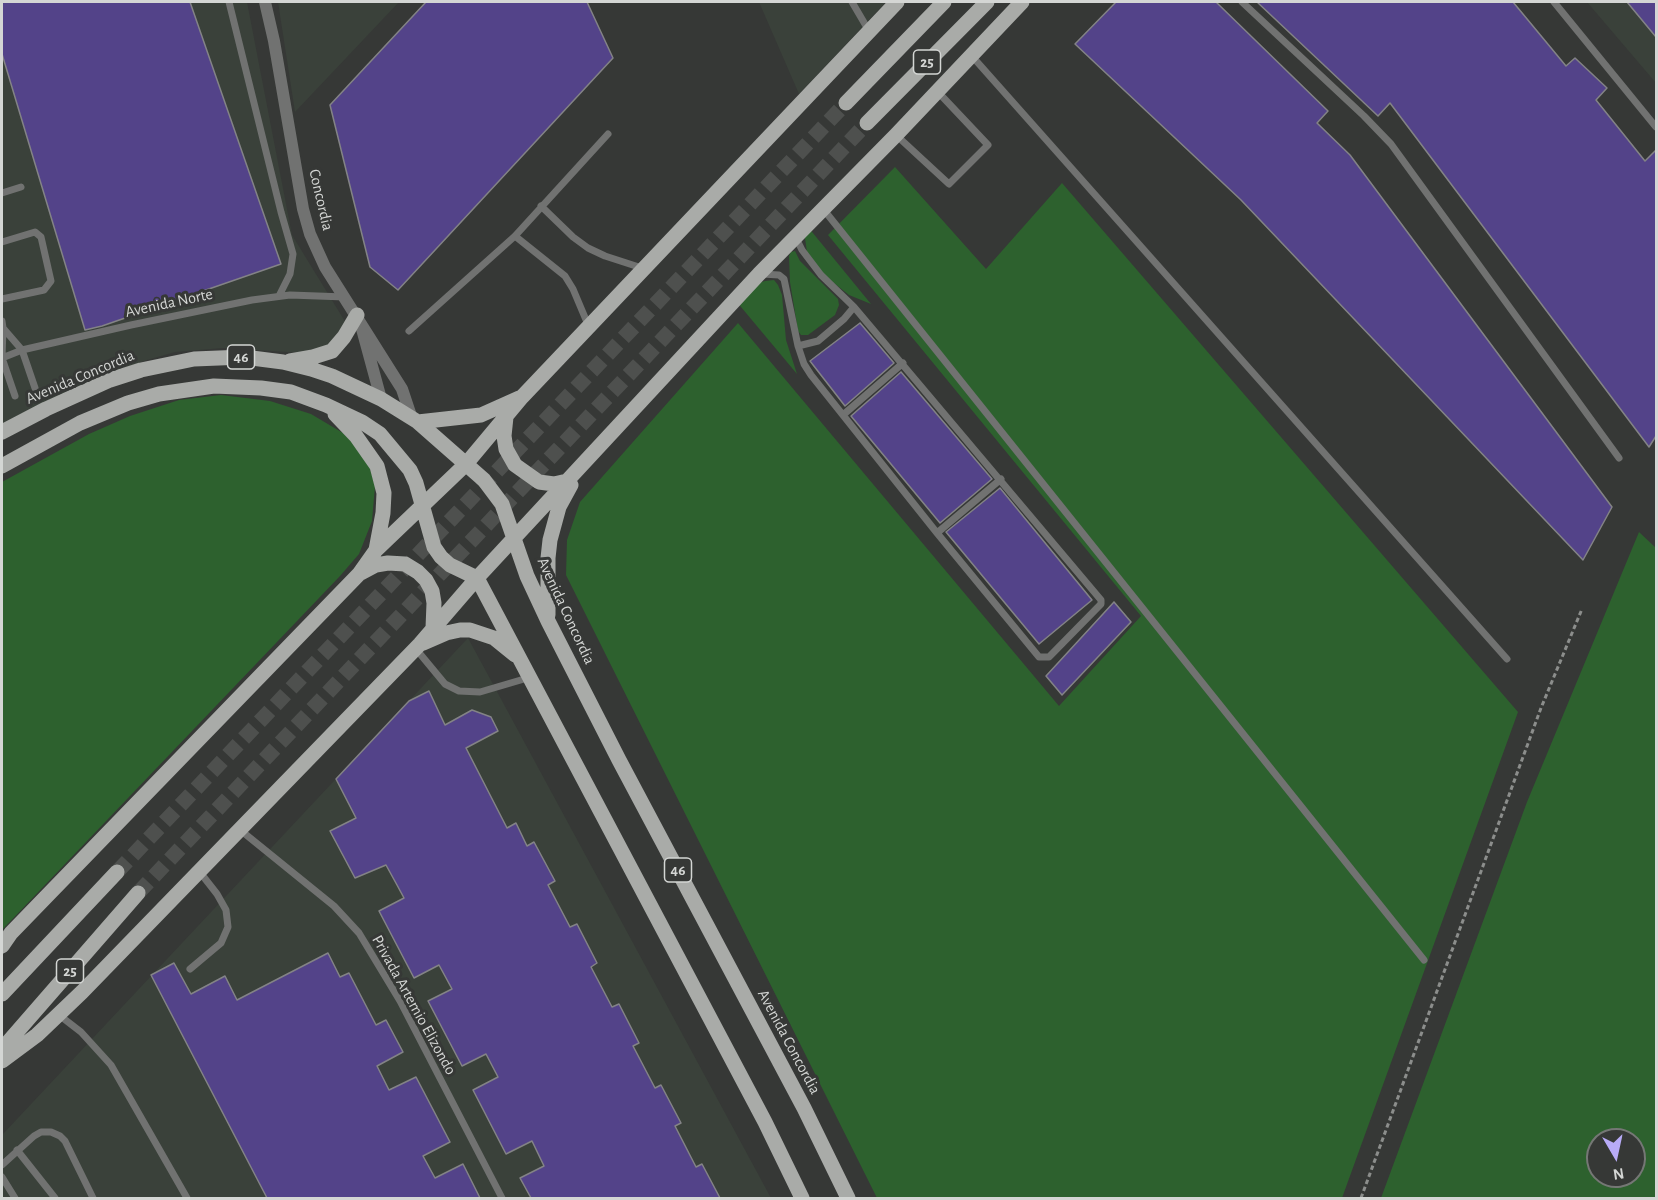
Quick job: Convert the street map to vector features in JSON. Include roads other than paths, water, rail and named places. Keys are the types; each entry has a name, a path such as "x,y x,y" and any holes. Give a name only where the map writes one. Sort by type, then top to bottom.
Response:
{"main road":[{"path":"2,946 11,933 359,574 376,550 466,464 522,397 897,2"},
{"name":"25","path":"846,103 944,2"},
{"name":"25","path":"867,123 987,2"},
{"path":"2,1061 59,1015 418,646 477,578 759,274 824,210 1022,2"},
{"path":"283,362 314,357 332,351 358,317"},
{"name":"Avenida Concordia","path":"2,432 46,409 111,380 166,363 220,357 244,357 283,362 332,376 381,399 415,421 484,480 498,497 527,576 548,621 619,760 804,1108 848,1198"},
{"name":"46","path":"2,466 80,423 128,404 170,392 214,386 291,392 326,405 362,422 380,434 410,470 421,494 430,536 441,557 450,565 477,578 765,1122 802,1198"},
{"path":"415,421 481,415 522,397"},
{"path":"326,405 356,436 377,466 384,494 376,550"},
{"path":"506,417 504,436 506,449 515,465 539,482 554,484 573,476"},
{"path":"548,621 550,540 559,507 573,476"},
{"path":"359,574 376,565 388,564 405,564 418,572 432,591 435,603 433,628"},
{"path":"418,646 460,630 480,632 509,648 529,673"},
{"name":"25","path":"2,994 117,872"},
{"name":"25","path":"2,1049 138,893"}],"street":[{"name":"Concordia","path":"265,2 306,223 325,267 402,389 415,421"},
{"path":"358,317 381,399"}],"lane":[{"path":"229,2 293,254 290,274 279,296"},
{"path":"852,2 869,31"},
{"path":"1242,2 1391,144 1619,458"},
{"path":"1554,2 1656,127"},
{"path":"971,55 1507,659"},
{"path":"896,135 949,184 988,145 937,91"},
{"path":"409,331 515,236 609,134"},
{"path":"2,193 21,187"},
{"path":"541,206 588,248 644,269"},
{"path":"824,210 1424,960"},
{"path":"2,242 35,232 41,237 51,281 44,290 2,299"},
{"path":"515,236 565,276 589,327"},
{"path":"759,274 774,274 782,277 798,346 804,364 811,375 1039,657 1049,657 1101,604 1101,600 903,363 854,307 821,275 796,238"},
{"name":"Avenida Norte","path":"2,358 22,350 142,322 279,296 345,297"},
{"path":"798,346 824,338 854,307"},
{"path":"2,324 22,350 35,388"},
{"path":"2,324 2,358 15,396"},
{"path":"843,415 903,363"},
{"path":"937,533 1001,479"},
{"path":"418,646 445,684 459,692 480,692 529,673"},
{"name":"Privada Artemio Elizondo","path":"239,829 334,906 358,933 400,1001 502,1198"},
{"path":"190,969 221,943 228,927 226,910 199,871"},
{"path":"59,1015 81,1032 111,1065 187,1198"},
{"path":"2,1165 34,1136 41,1132 51,1132 60,1136 65,1142 93,1198"},
{"path":"17,1150 55,1198"},
{"path":"2,1178 15,1198"}],"tunnel":[{"path":"117,872 846,103"},
{"path":"138,893 867,123"}]}
